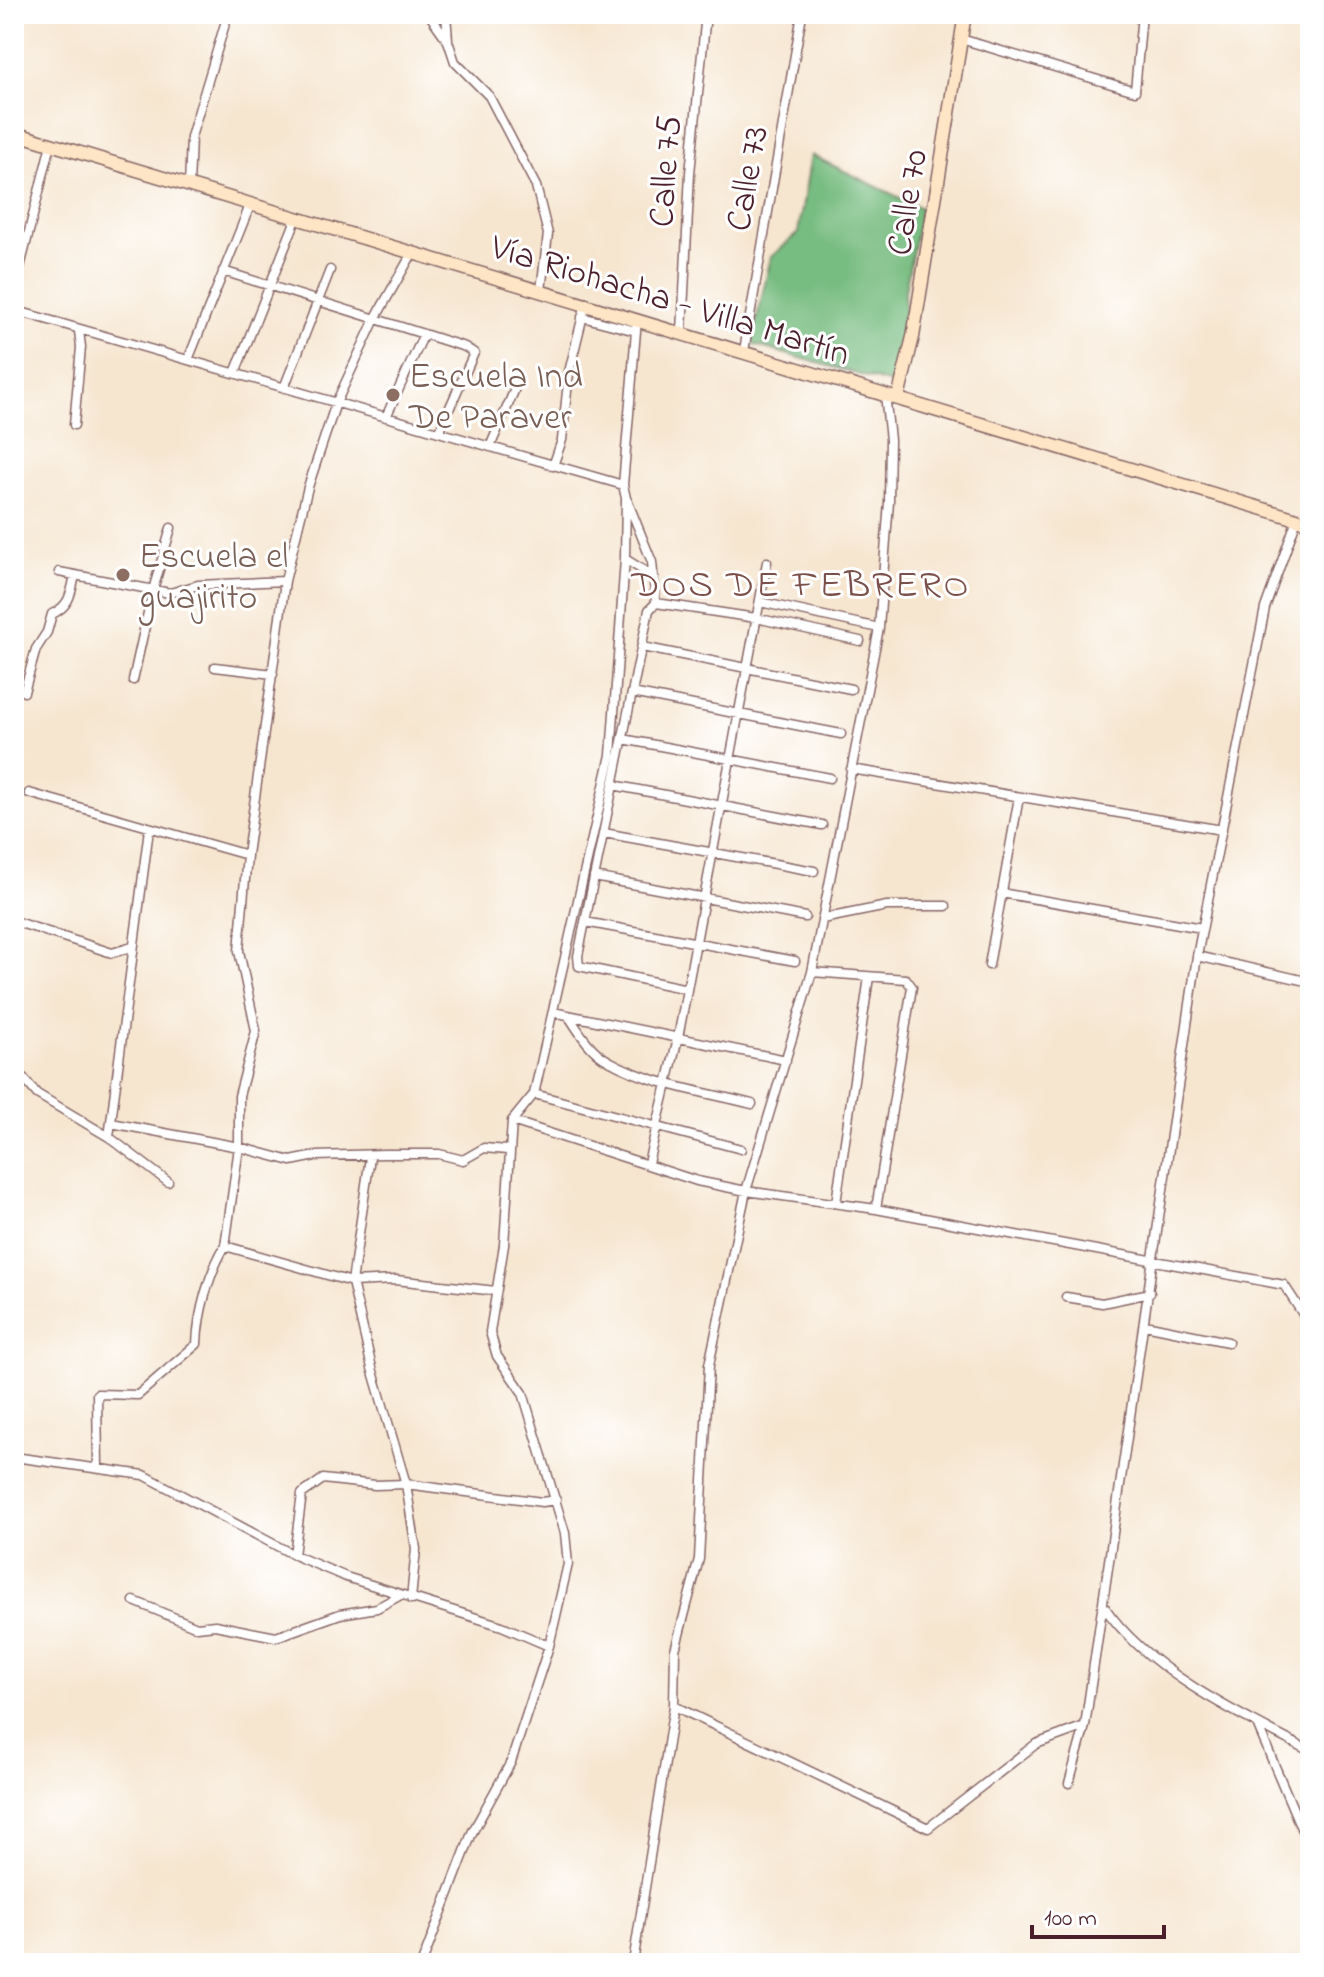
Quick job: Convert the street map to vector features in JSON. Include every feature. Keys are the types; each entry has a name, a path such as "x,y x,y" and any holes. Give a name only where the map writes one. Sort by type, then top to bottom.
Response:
{"main road":[{"name":"Calle 70","path":"891,396 922,285 965,14"},
{"name":"Vía Riohacha - Villa Martín","path":"14,133 189,188 251,203 586,303 637,325 682,332 1304,521"}],"street":[{"path":"189,188 191,137 228,14"},
{"path":"429,14 448,41"},
{"path":"446,14 448,41 455,62 489,96 536,186 548,234 541,290"},
{"name":"Calle 75","path":"682,332 690,173 706,14"},
{"name":"Calle 73","path":"744,351 802,14"},
{"path":"961,39 1135,91 1142,14"},
{"path":"14,291 51,144"},
{"path":"188,360 251,203"},
{"path":"235,373 297,217"},
{"path":"98,1466 97,1394 138,1395 197,1344 198,1326 218,1258 225,1246 239,1147 239,1096 256,1031 239,951 247,855 285,581 308,487 336,403 375,319 413,252"},
{"path":"284,388 330,270"},
{"path":"223,271 424,334 474,353 439,432"},
{"path":"553,466 562,440 569,372 586,303"},
{"path":"14,310 623,485"},
{"path":"582,317 637,325 623,485 648,548 656,603 649,610 585,922 579,966 687,989"},
{"path":"74,425 81,347 79,331"},
{"path":"386,417 424,334"},
{"path":"490,447 514,391"},
{"path":"633,1963 674,1706 675,1650 699,1559 709,1365 746,1191 812,972 879,628 889,502 891,396"},
{"path":"422,1963 472,1833 511,1762 549,1646 568,1564 565,1533 523,1393 497,1356 490,1332 504,1245 507,1150 512,1121 534,1094 611,755 625,559 626,498"},
{"path":"1069,1783 1085,1726 1202,928 1265,608 1304,521"},
{"path":"133,680 153,590 171,528"},
{"path":"625,559 654,577"},
{"path":"648,1163 678,1038 767,562"},
{"path":"59,572 170,593 198,585 285,581"},
{"path":"24,692 36,649 47,632 52,614 63,609 69,601 75,575"},
{"path":"760,602 879,628"},
{"path":"656,603 756,618 860,641"},
{"path":"642,647 851,689"},
{"path":"215,667 273,674"},
{"path":"632,693 841,734"},
{"path":"623,739 830,778"},
{"path":"851,769 1222,830"},
{"path":"613,785 822,825"},
{"path":"29,793 247,855"},
{"path":"989,965 1019,797"},
{"path":"109,1137 149,829"},
{"path":"604,833 814,871"},
{"path":"594,877 805,917"},
{"path":"1001,893 1202,928"},
{"path":"822,919 887,906 946,906"},
{"path":"14,921 112,953 132,947"},
{"path":"585,922 795,961"},
{"path":"1197,956 1310,982"},
{"path":"812,972 906,979 912,987 876,1209"},
{"path":"836,1203 869,977"},
{"path":"553,1012 786,1060"},
{"path":"568,1015 582,1037 607,1061 667,1083 752,1104"},
{"path":"14,1067 37,1094 109,1137 168,1182"},
{"path":"534,1094 741,1149"},
{"path":"512,1121 697,1181 876,1209 1284,1285 1310,1325"},
{"path":"111,1123 239,1147 291,1161 316,1156 439,1154 463,1160 484,1148 507,1150"},
{"path":"370,1157 352,1282 372,1368 406,1484 416,1549 411,1599"},
{"path":"225,1246 352,1282 396,1280 496,1291"},
{"path":"1066,1297 1092,1303 1150,1293"},
{"path":"1145,1325 1228,1342"},
{"path":"14,1457 98,1466 144,1475 294,1555 399,1596 502,1626 549,1646"},
{"path":"294,1555 302,1494 323,1479 375,1485 406,1484 542,1502 556,1500"},
{"path":"134,1601 197,1627 215,1625 276,1637 340,1614 377,1608 399,1596"},
{"path":"1103,1604 1129,1639 1186,1680 1257,1724 1310,1751"},
{"path":"674,1706 928,1828 1036,1744 1085,1726"},
{"path":"1257,1724 1310,1849"}],"green space":[{"path":"811,155 921,208 904,296 907,335 892,384 751,344 771,257 798,233"}],"place":[{"name":"Escuela Ind De Paraver","path":"393,395"},
{"name":"Escuela el guajirito","path":"123,575"}],"district":[{"name":"DOS DE FEBRERO","path":"801,583"}]}
